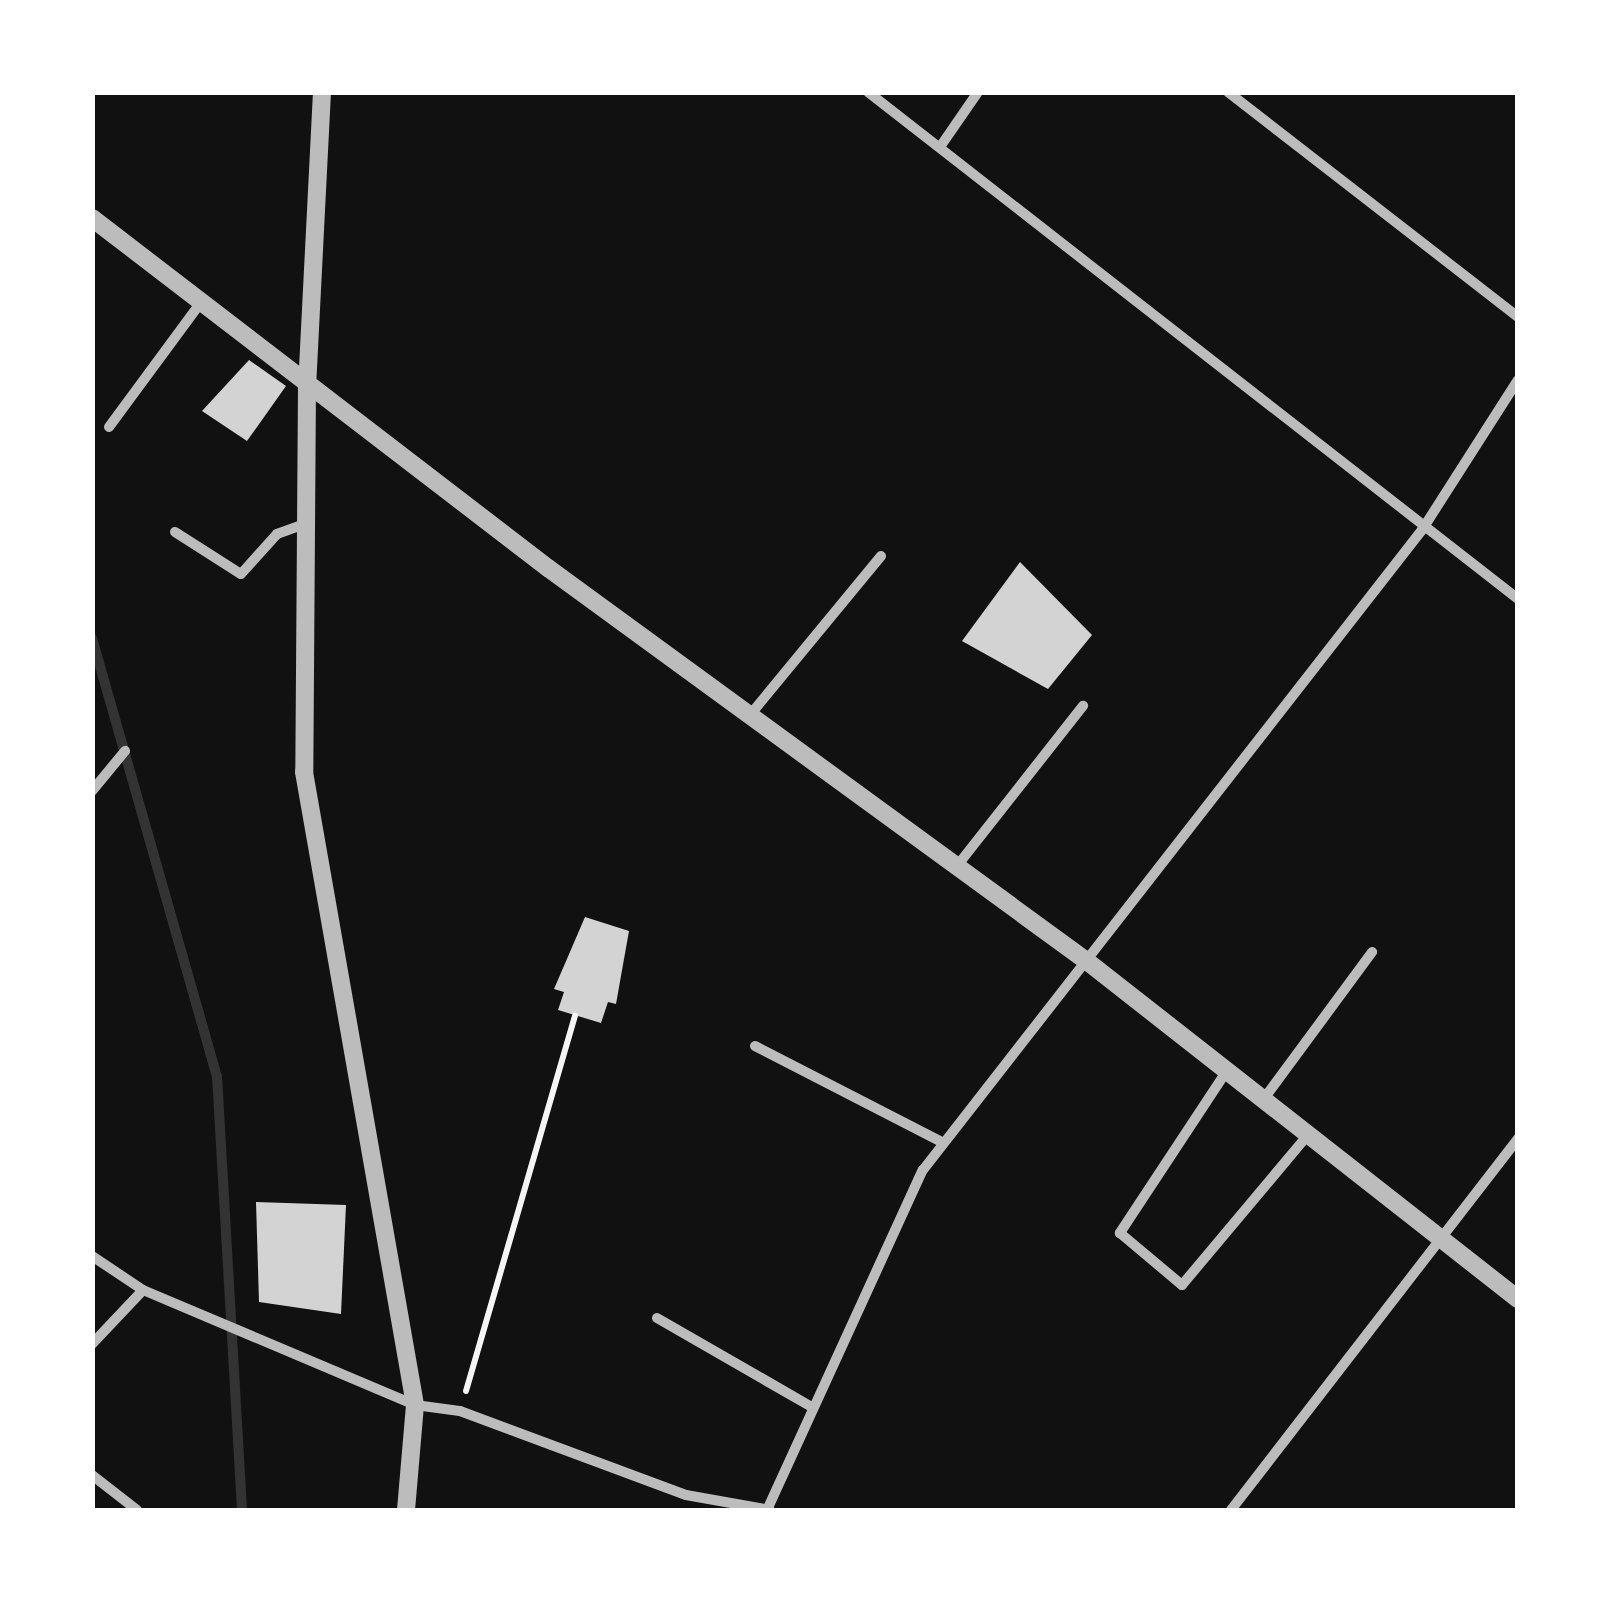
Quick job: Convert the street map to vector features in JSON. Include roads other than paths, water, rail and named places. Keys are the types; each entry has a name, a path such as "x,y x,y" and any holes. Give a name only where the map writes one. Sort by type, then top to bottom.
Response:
{"street":[{"path":"322,92 307,386 308,810 415,1404 406,1510"},
{"path":"868,92 1422,530 1518,600"},
{"path":"940,147 978,92"},
{"path":"1228,92 1518,317"},
{"path":"92,218 307,386 1088,962 1438,1242 1518,1300"},
{"path":"109,427 201,302"},
{"path":"92,1256 143,1290 415,1404 460,1412 686,1495 769,1510 876,1259 942,1142 1088,962 1422,530 1518,380"},
{"path":"174,532 241,574 278,534 309,522"},
{"path":"750,715 880,556"},
{"path":"957,866 1083,706"},
{"path":"92,790 124,751"},
{"path":"1262,1101 1372,952"},
{"path":"755,1046 942,1142"},
{"path":"1226,1072 1120,1233 1182,1286 1306,1136"},
{"path":"1231,1510 1518,1138"},
{"path":"92,1344 143,1290"},
{"path":"657,1318 812,1406"},
{"path":"92,1475 137,1510"}],"waterway":[{"path":"92,638 217,1076 242,1510"}]}
